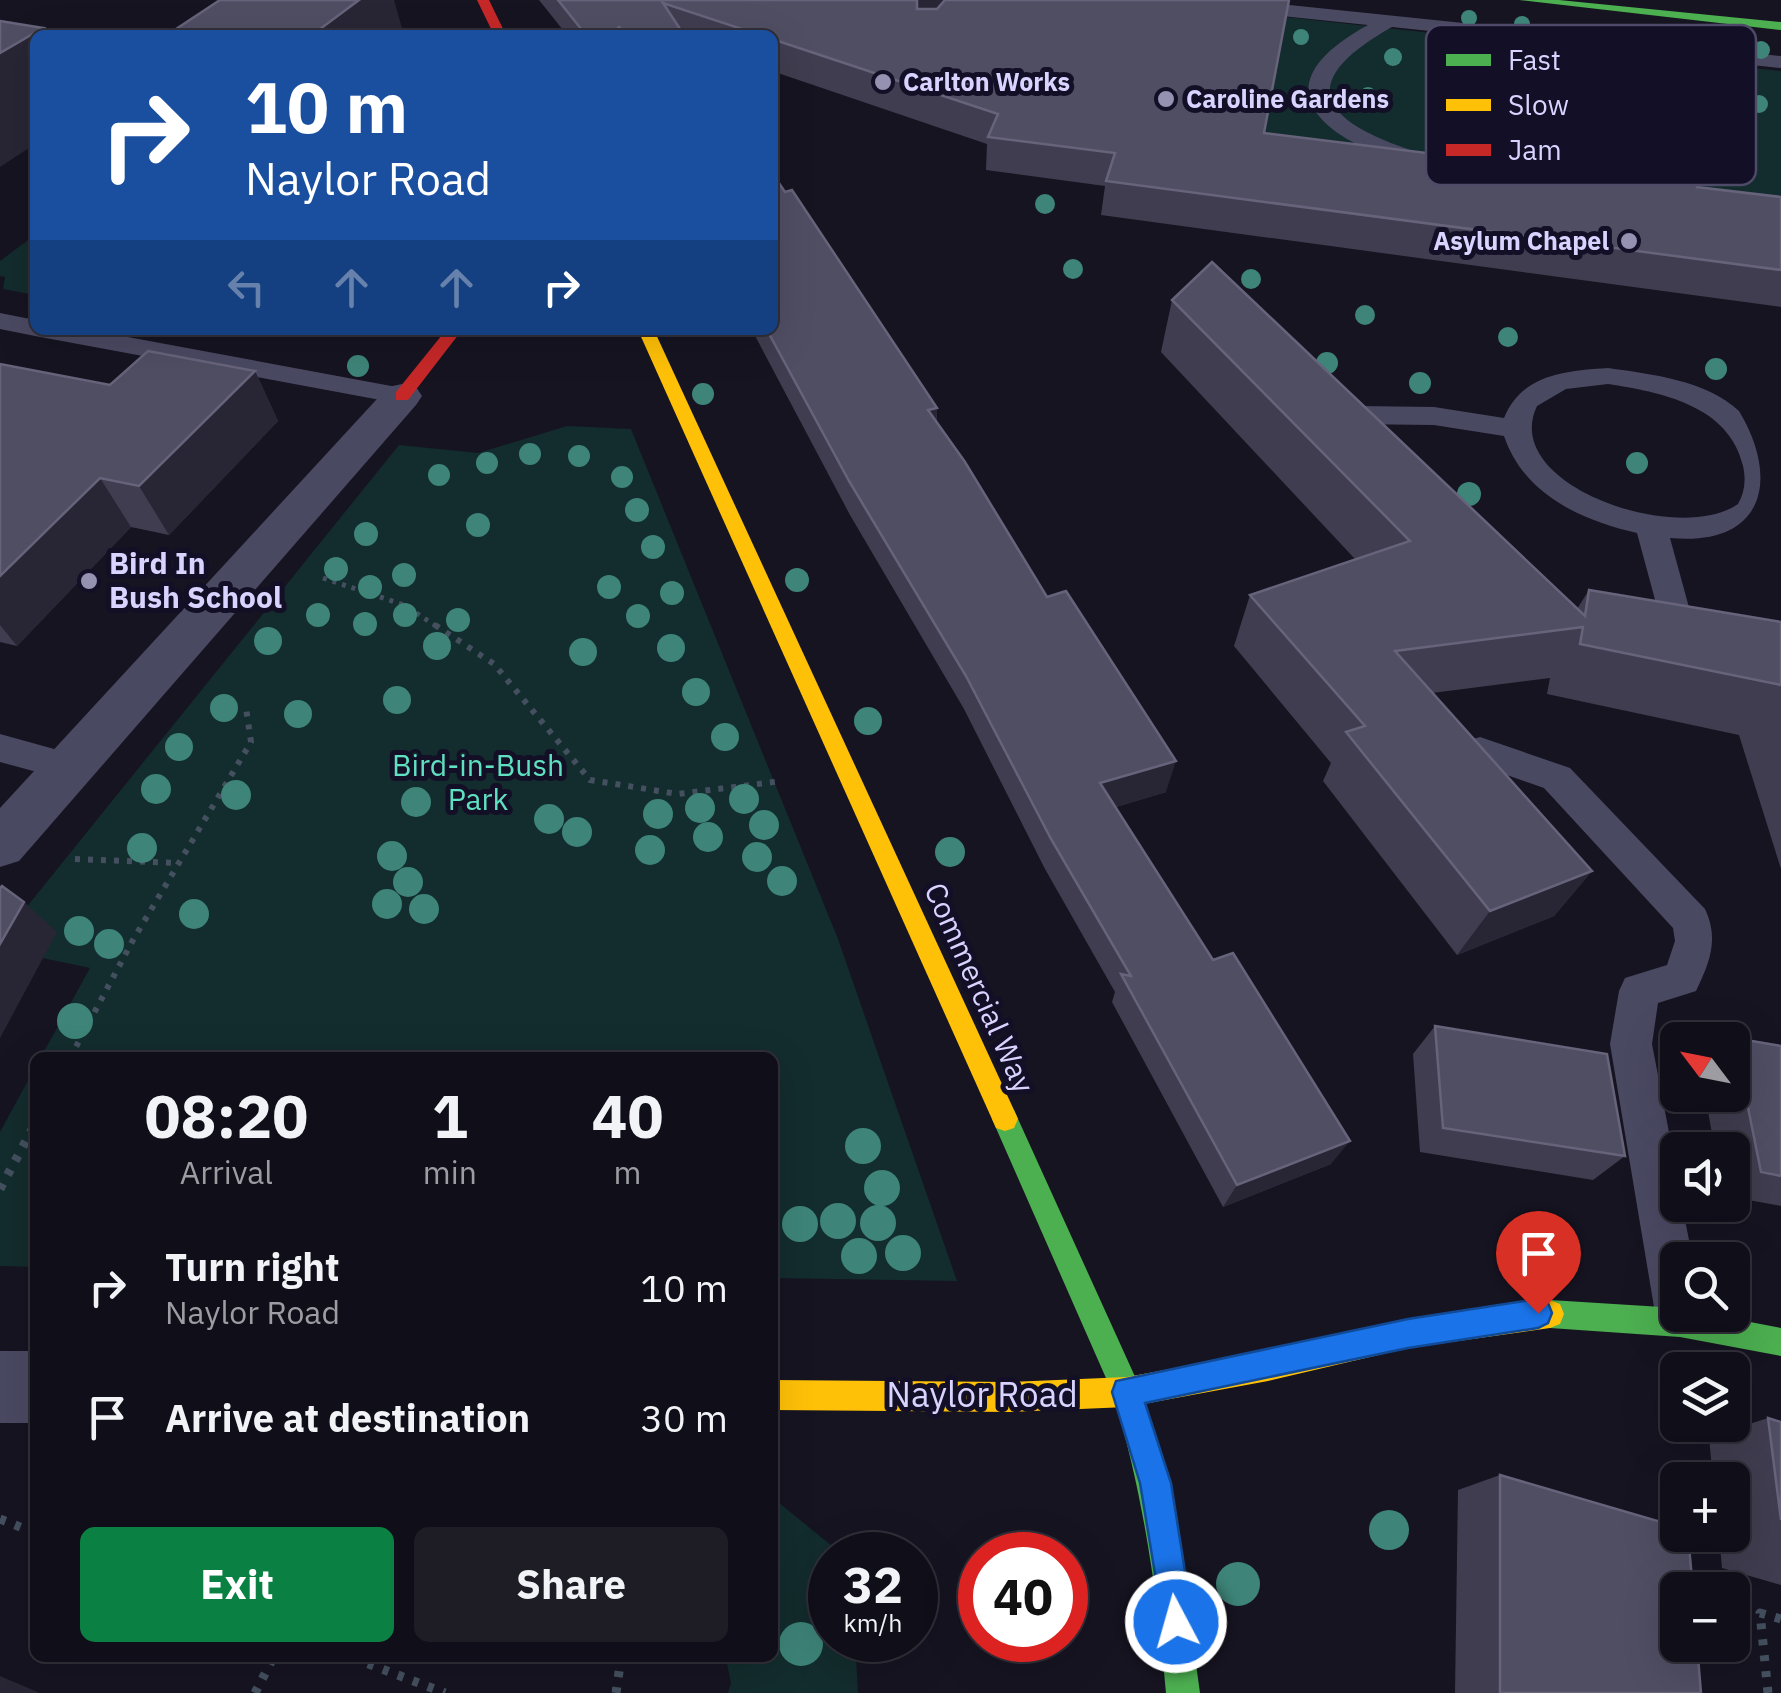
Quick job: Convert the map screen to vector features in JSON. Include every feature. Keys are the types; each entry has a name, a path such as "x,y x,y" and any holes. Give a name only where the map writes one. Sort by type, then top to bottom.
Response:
{"street":[{"path":"483,0 498,30"},
{"path":"1525,0 1781,26"},
{"path":"0,844 402,396 450,335"},
{"name":"Commercial Way","path":"648,335 846,763 1127,1392 1148,1452 1162,1515 1184,1693"},
{"name":"Naylor Road","path":"778,1395 1010,1397 1127,1392 1268,1366 1408,1334 1538,1313 1660,1315"},
{"name":"Naylor Road","path":"1743,1332 1781,1342"},
{"path":"0,1387 30,1387"}],"lane":[{"path":"1186,0 1437,25"},
{"path":"1391,20 1357,36 1322,68 1316,86 1318,104 1329,119 1380,149 1426,162"},
{"path":"1756,59 1781,62"},
{"path":"0,321 30,327"},
{"path":"75,335 402,396"},
{"path":"1310,376 1350,415 1434,416 1516,429"},
{"path":"1622,378 1690,395 1726,414 1754,438 1775,465 1771,488 1758,509 1730,523 1694,529 1651,526 1609,515 1572,498 1542,476 1522,452 1516,429 1522,406 1542,389 1572,379 1622,378"},
{"path":"1651,526 1680,633"},
{"path":"0,748 70,767"},
{"path":"1480,751 1557,778 1691,921 1694,942 1682,978 1638,991 1631,1044 1666,1242"}],"path":[{"path":"316,576 404,605 494,664 590,780 678,794 788,779"},
{"path":"73,1052 178,863 251,742 246,708"},
{"path":"66,858 178,863"},
{"path":"0,1190 30,1133"},
{"path":"0,1519 30,1531"},
{"path":"1768,1693 1760,1613 1781,1620"},
{"path":"256,1693 271,1662"},
{"path":"364,1662 446,1693"},
{"path":"616,1693 621,1662"}],"green space":[{"path":"1285,17 1426,32 1426,185 1756,185 1756,68 1781,71 1781,234 1256,166"},
{"path":"30,239 30,294 3,289 5,277 0,276 0,261"},
{"name":"Bird-in-Bush Park","path":"567,426 631,429 838,939 957,1281 778,1278 778,1052 44,1052 90,968 0,949 0,940 399,445 478,453"},
{"path":"30,1077 30,1267 0,1266 0,1132"},
{"path":"778,1502 815,1532 808,1532 808,1662 856,1662 858,1693 728,1693 731,1683 727,1662 778,1662"}],"building":[{"path":"220,0 359,0 319,30 175,30"},
{"path":"558,0 917,0 917,9 937,9 945,0 1289,0 1264,133 1426,153 1426,185 1696,185 1781,197 1781,270 1106,181 1115,153 988,137 998,114 778,41 778,30 745,30 663,3 681,30 582,30"},
{"path":"0,21 43,28 30,30 30,36 0,53"},
{"path":"778,182 785,192 792,190 937,408 928,410 965,462 1047,597 1066,591 1176,761 1100,783 1213,960 1233,953 1350,1141 1237,1185 1121,974 1131,976 1051,839 966,676 849,481 770,335 778,335"},
{"path":"1212,262 1585,616 1589,590 1781,622 1781,685 1580,644 1583,627 1395,651 1592,871 1490,911 1346,732 1365,726 1250,595 1410,541 1172,300"},
{"path":"148,351 255,371 139,486 100,478 0,576 0,364 110,385"},
{"path":"0,888 24,902 0,944"},
{"path":"1435,1026 1607,1054 1625,1156 1443,1128"},
{"path":"1750,1041 1781,1046 1781,1176 1761,1172 1749,1112"},
{"path":"1768,1418 1781,1422 1781,1520"},
{"path":"1500,1475 1660,1522 1660,1552 1690,1552 1691,1572 1660,1572 1660,1662 1698,1662 1701,1693 1500,1693"}],"traffic: fast":[{"path":"1525,0 1781,26"},
{"path":"1005,1119 1127,1392 1164,1541 1183,1693"},
{"path":"1550,1314 1680,1323 1781,1342"}],"traffic: slow":[{"path":"648,335 1005,1119"},
{"path":"778,1395 1010,1397 1127,1392 1268,1366 1408,1334 1550,1314"}],"traffic: jam":[{"path":"483,0 498,30"},
{"path":"402,396 450,335"}],"place":[{"name":"Carlton Works","path":"883,82"},
{"name":"Caroline Gardens","path":"1166,99"},
{"name":"Asylum Chapel","path":"1629,241"},
{"name":"Bird In Bush School","path":"89,581"}],"route":[{"path":"1176,1622 1156,1483 1127,1392 1268,1366 1408,1334 1538,1313"}]}
